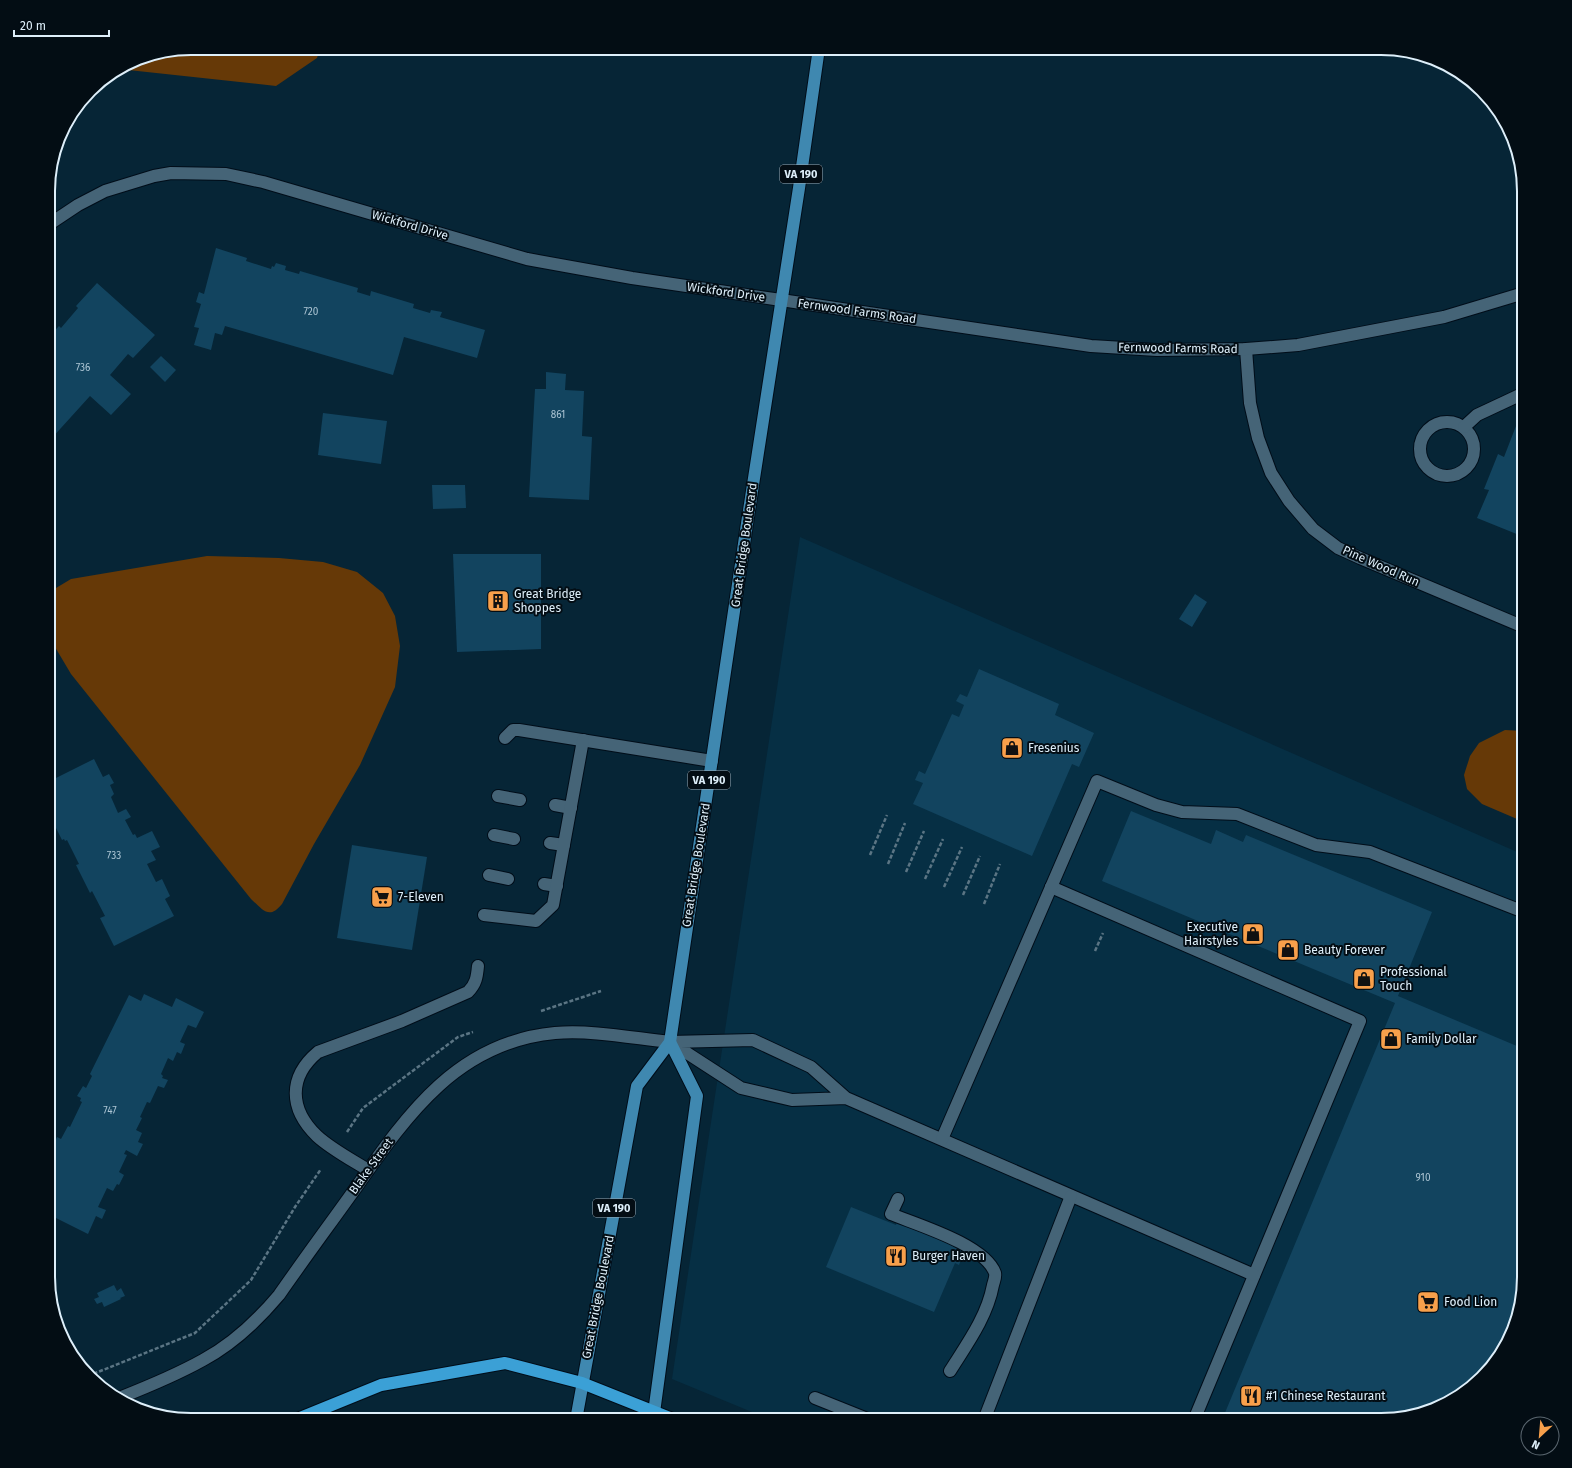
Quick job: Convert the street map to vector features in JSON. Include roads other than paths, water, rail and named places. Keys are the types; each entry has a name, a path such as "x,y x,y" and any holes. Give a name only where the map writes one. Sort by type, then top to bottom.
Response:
{"highway":[{"path":"312,1413 381,1385 505,1363 582,1383 647,1413"}],"main road":[{"name":"Great Bridge Boulevard","path":"577,1413 637,1086 670,1042 818,55"},
{"path":"654,1413 697,1096 670,1042"}],"street":[{"name":"Wickford Drive","path":"55,220 78,205 106,191 154,176 171,173 226,174 263,182 527,259 632,278 781,300"},
{"name":"Fernwood Farms Road","path":"781,300 1091,346 1157,350 1246,349 1298,345 1444,317 1517,296"},
{"name":"Pine Wood Run","path":"1246,349 1250,403 1258,438 1271,473 1288,501 1314,529 1338,548 1517,624"},
{"path":"1464,427 1476,415 1517,396"},
{"path":"1448,421 1464,427 1470,434 1474,443 1474,453 1471,462 1465,469 1457,474 1448,476 1438,475 1430,470 1424,464 1420,456 1420,440 1425,432 1439,422 1448,421"},
{"path":"505,738 513,730 519,730 712,760"},
{"path":"484,915 536,921 553,905 583,740"},
{"path":"942,1139 1098,781 1156,805 1182,812 1237,814 1316,845 1370,852 1517,909"},
{"path":"498,796 520,800"},
{"path":"555,805 571,808"},
{"path":"494,835 514,839"},
{"path":"550,843 564,845"},
{"path":"489,875 508,879"},
{"path":"544,884 557,886"},
{"path":"1051,887 1360,1021 1197,1413"},
{"path":"368,1170 318,1136 307,1124 298,1107 296,1092 297,1078 310,1059 318,1052 402,1021 468,992 476,979 478,966"},
{"name":"Blake Street","path":"125,1395 204,1360 247,1329 279,1295 394,1133 435,1088 458,1069 477,1058 502,1047 525,1039 555,1034 591,1033 670,1042 752,1040 811,1067 846,1098"},
{"path":"670,1042 741,1088 792,1100 846,1098 1254,1276"},
{"path":"987,1413 1071,1196"},
{"path":"898,1199 891,1214 964,1244 988,1260 995,1275 990,1299 979,1325 950,1372"},
{"path":"815,1398 852,1413"}],"place":[{"name":"Great Bridge Shoppes","path":"498,601"},
{"name":"Fresenius","path":"1012,748"},
{"name":"7-Eleven","path":"382,897"},
{"name":"Executive Hairstyles","path":"1253,934"},
{"name":"Beauty Forever","path":"1288,950"},
{"name":"Professional Touch","path":"1364,979"},
{"name":"Family Dollar","path":"1391,1039"},
{"name":"Burger Haven","path":"896,1256"},
{"name":"Food Lion","path":"1428,1302"},
{"name":"#1 Chinese Restaurant","path":"1251,1396"}]}
